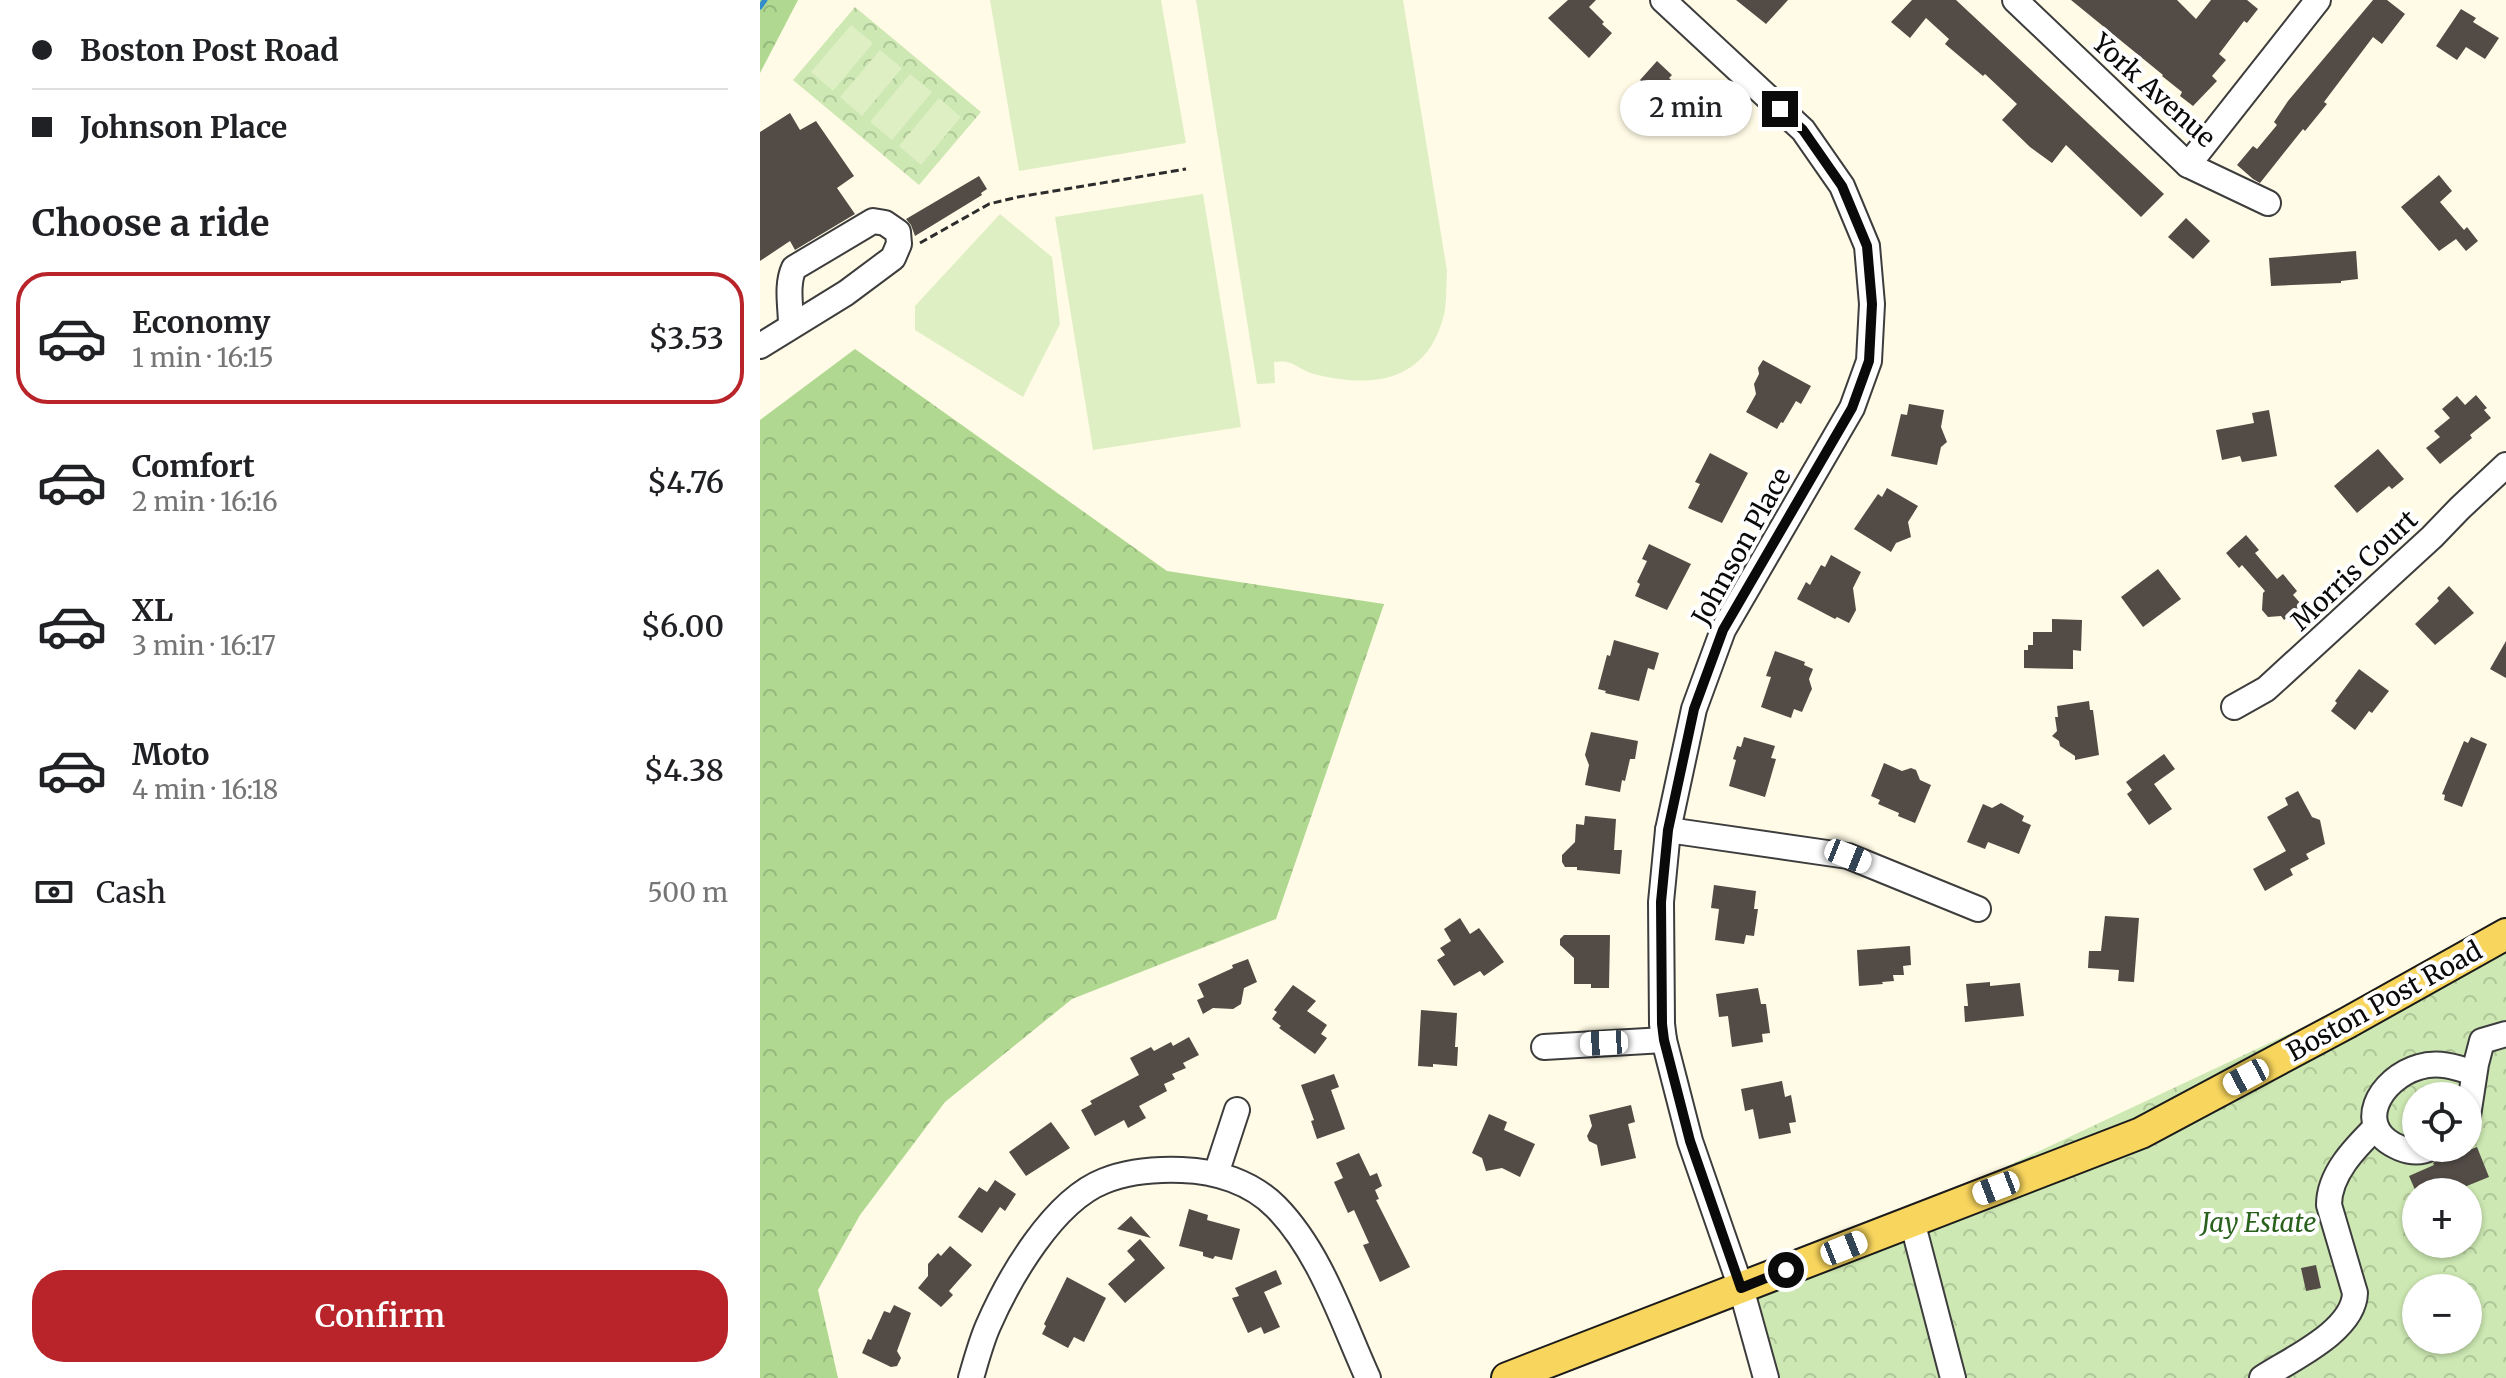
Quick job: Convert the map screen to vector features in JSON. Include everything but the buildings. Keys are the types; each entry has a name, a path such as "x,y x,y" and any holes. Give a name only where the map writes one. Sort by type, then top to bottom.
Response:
{"main road":[{"name":"Boston Post Road","path":"1507,1378 2141,1133 2506,934"}],"street":[{"name":"Johnson Place","path":"1663,0 1803,130 1835,175 1867,246 1872,304 1869,361 1852,408 1723,630 1694,709 1668,830 1661,902 1664,1040 1690,1141 1741,1288 1766,1378"},
{"path":"2188,165 2318,0"},
{"name":"York Avenue","path":"2025,3 2188,165 2268,203"},
{"path":"760,346 875,273 893,258 899,244 898,232 885,223 873,221 794,268 791,276 791,325"},
{"name":"Morris Court","path":"2234,707 2266,689 2506,465"},
{"path":"1668,830 1848,856 1978,909"},
{"path":"2473,1082 2482,1041 2506,1034"},
{"path":"1544,1047 1664,1040"},
{"path":"2402,1149 2389,1143 2376,1127 2375,1108 2382,1091 2418,1067 2445,1064 2474,1073"},
{"path":"1216,1174 1237,1110"},
{"path":"2262,1378 2322,1340 2346,1320 2355,1305 2355,1293 2329,1205 2329,1194 2341,1168 2376,1127"},
{"path":"971,1378 987,1328 1017,1268 1046,1227 1074,1200 1102,1182 1136,1172 1163,1169 1224,1175 1273,1204 1296,1229 1319,1270 1368,1378"},
{"path":"1912,1221 1953,1378"}],"path":[{"path":"897,250 936,236 989,204 1186,169"}],"green space":[{"path":"760,0 798,0 760,73"},
{"path":"990,0 1161,0 1186,143 1019,171"},
{"path":"1196,0 1403,0 1447,271 1445,310 1436,337 1425,355 1411,367 1377,380 1357,381 1314,374 1281,361 1274,362 1275,383 1257,384"},
{"path":"855,7 981,112 919,185 793,80"},
{"path":"851,25 873,43 833,91 811,72"},
{"path":"880,50 902,68 862,116 840,97"},
{"path":"910,74 932,92 892,140 870,122"},
{"path":"939,98 961,117 921,165 899,146"},
{"path":"1203,194 1241,427 1093,450 1055,217"},
{"path":"1000,214 1052,257 1060,324 1023,397 915,330 915,306"},
{"path":"855,349 1167,571 1384,604 1276,919 1072,999 945,1102 860,1215 818,1290 838,1378 760,1378 760,420"},
{"name":"Jay Estate","path":"2506,932 2506,1378 1752,1378 1735,1271 1786,1270"}],"waterway":[{"path":"760,7 765,0"}],"route":[{"path":"1780,109 1803,130 1842,186 1867,246 1872,304 1869,361 1852,408 1723,630 1694,709 1668,830 1661,902 1661,963 1664,1040 1690,1141 1741,1288 1786,1270"}]}
